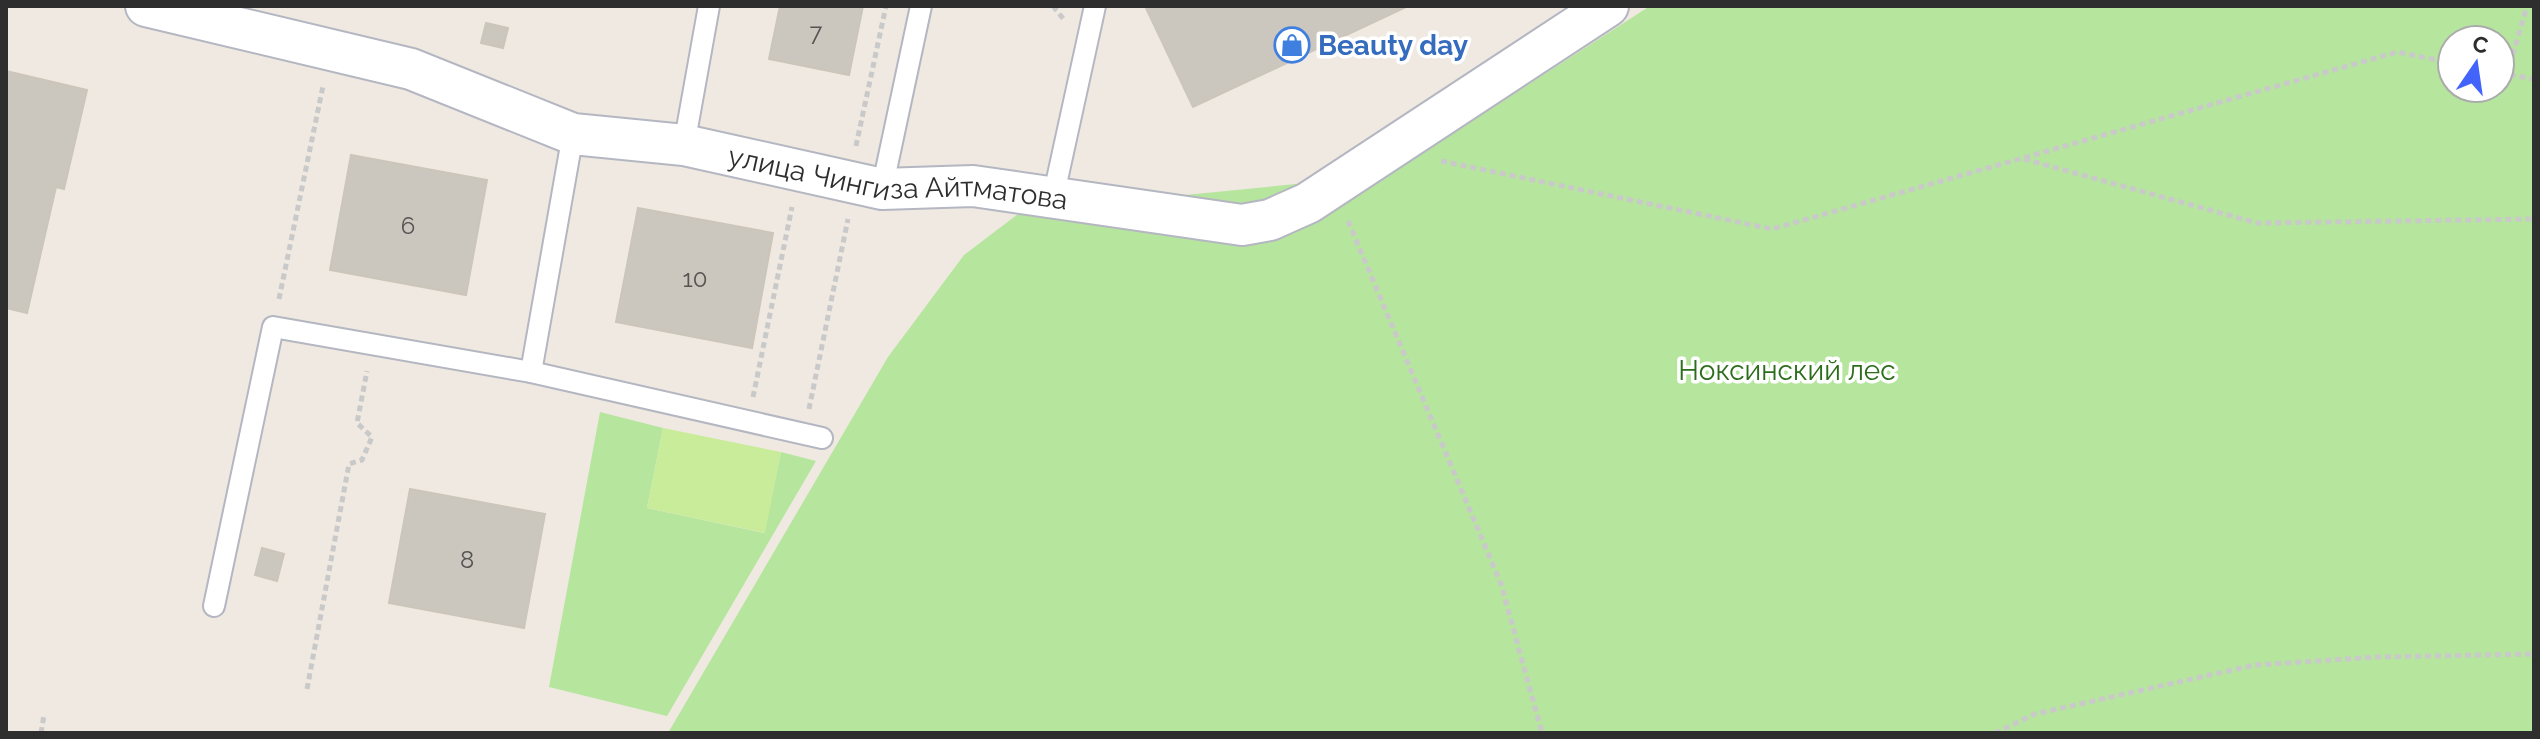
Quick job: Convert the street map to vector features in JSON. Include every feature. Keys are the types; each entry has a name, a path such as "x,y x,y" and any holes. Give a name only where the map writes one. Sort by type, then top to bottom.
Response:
{"street":[{"name":"улица Чингиза Айтматова","path":"146,6 411,69 573,134 684,145 868,186 956,185 1242,225 1294,211 1608,6"}],"lane":[{"path":"684,145 709,6"},
{"path":"868,186 921,6"},
{"path":"1053,198 1095,6"},
{"path":"531,372 573,134"},
{"path":"214,606 273,327 373,347 531,372 813,436"}],"path":[{"path":"813,436 868,186 854,159 886,6"},
{"path":"2516,37 2527,6"},
{"path":"273,327 330,50"},
{"path":"1389,150 1772,229 2397,52 2436,60"},
{"path":"2023,158 2257,223 2534,219"},
{"path":"748,421 799,171"},
{"path":"1334,187 1501,584 1542,733"},
{"path":"307,689 349,464 362,460 372,437 357,423 373,347"},
{"path":"1995,733 2035,714 2255,665 2377,657 2534,654"},
{"path":"41,733 44,715"}],"green space":[{"name":"Ноксинский лес","path":"1650,6 2534,6 2534,733 668,733 888,357 964,255 1022,211 1388,175"},
{"path":"600,412 663,428 647,508 764,533 781,452 816,461 667,716 549,687"},
{"path":"663,428 781,452 765,533 647,508"}],"building":[{"path":"780,6 863,6 849,75 769,59"},
{"path":"1145,6 1408,6 1193,107"},
{"path":"486,23 508,28 503,48 481,43"},
{"path":"6,71 87,90 64,189 56,187 27,313 6,308"},
{"path":"351,155 487,180 466,295 330,270"},
{"path":"638,208 773,233 752,348 616,322"},
{"path":"410,489 545,514 524,628 389,603"},
{"path":"262,548 284,554 277,581 255,575"}],"place":[{"name":"Beauty day","path":"1292,45"}]}
